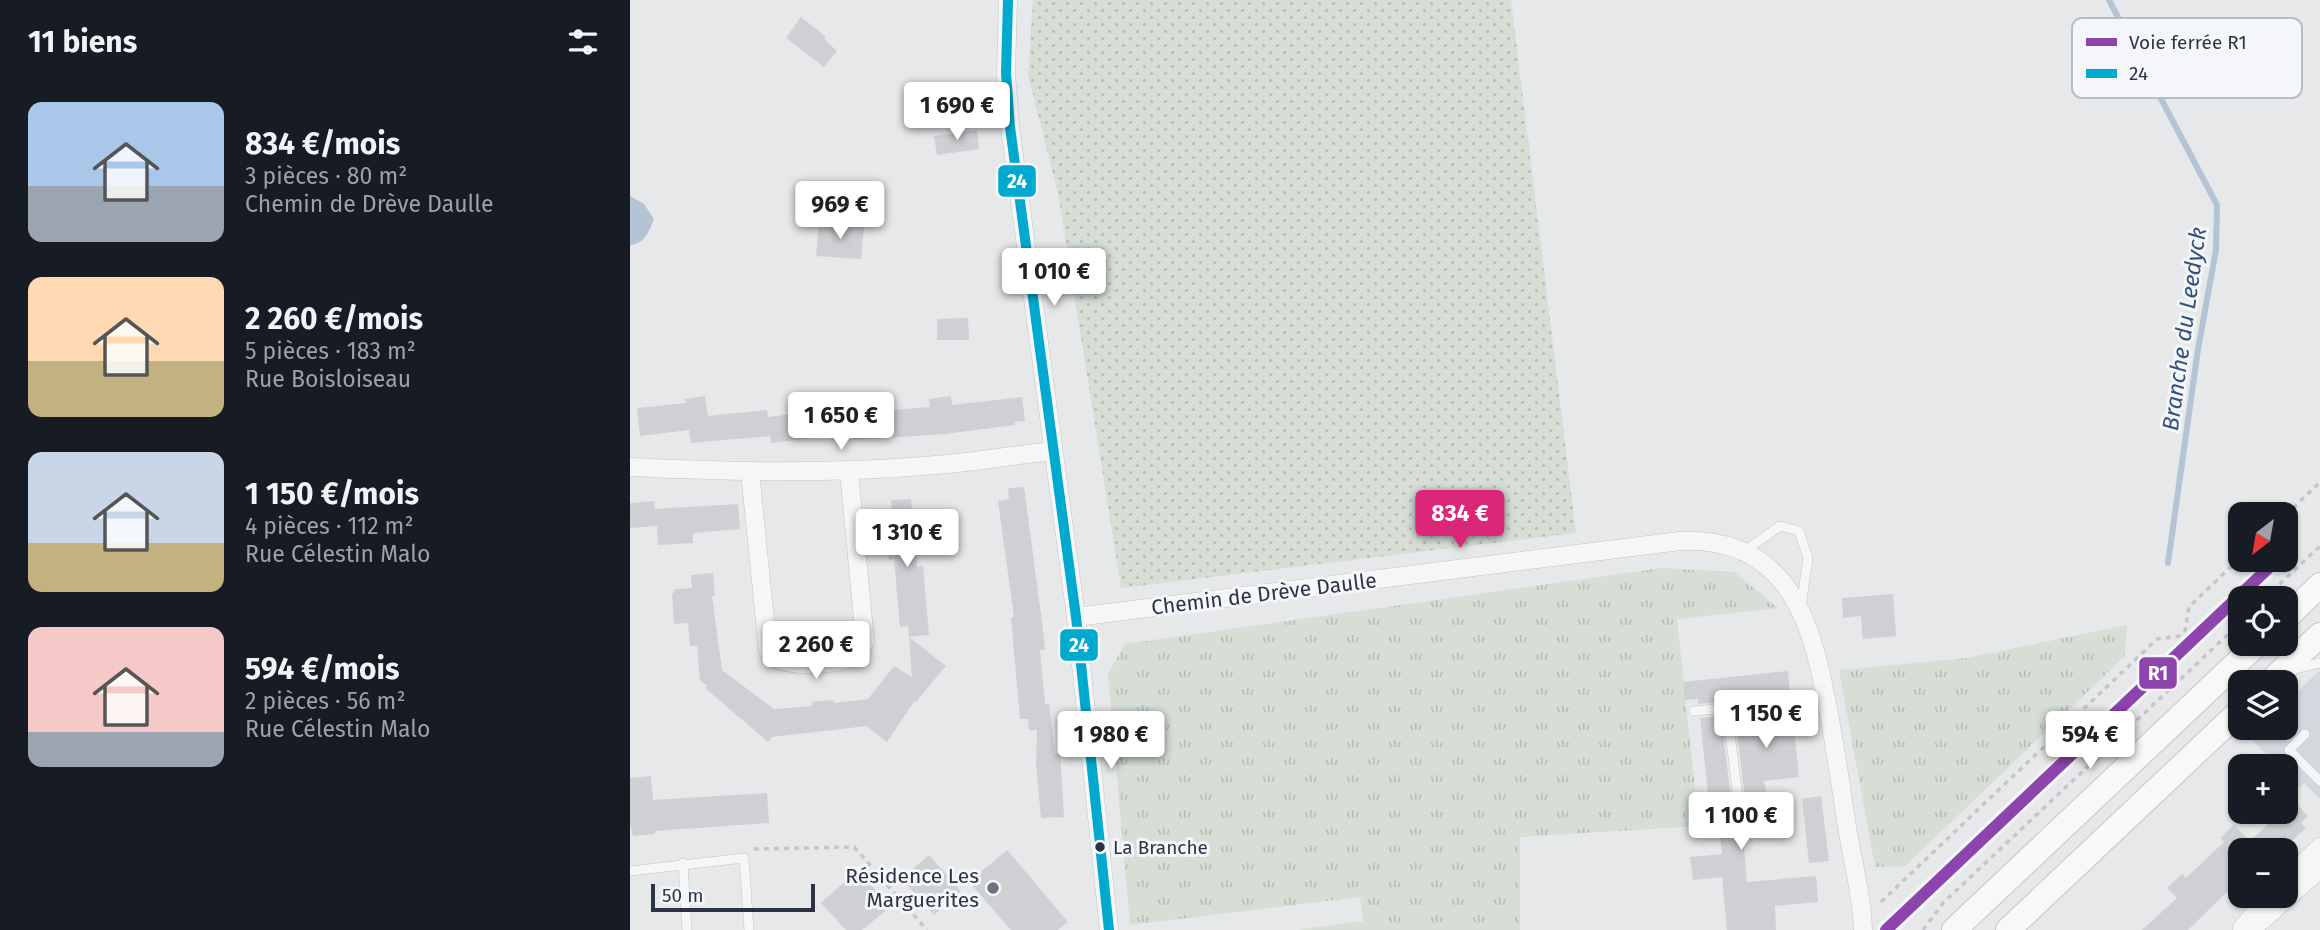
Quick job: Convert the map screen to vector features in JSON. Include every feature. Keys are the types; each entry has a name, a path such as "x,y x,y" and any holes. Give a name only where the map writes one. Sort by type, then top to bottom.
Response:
{"main road":[{"path":"2298,606 2320,585"},
{"path":"2283,670 2320,635"},
{"path":"1954,930 2244,656"},
{"path":"2008,930 2228,722"}],"street":[{"path":"1008,0 1007,99 1076,617 1110,930"},
{"path":"630,467 750,472 849,471 938,465 1053,450"},
{"path":"750,472 768,650 779,661 793,664 850,658 859,652 865,641 849,471"},
{"name":"Chemin de Drève Daulle","path":"1076,617 1680,541 1706,541 1745,551 1775,574 1801,608 1812,637 1826,699 1852,860 1859,927"},
{"path":"2298,868 2320,847"},
{"path":"2251,930 2320,869"},
{"path":"2240,930 2259,908"}],"lane":[{"path":"1745,551 1780,526 1799,531 1808,558 1801,608"},
{"path":"2298,670 2320,663"},
{"path":"1694,711 1826,699"},
{"path":"1727,708 1738,798"},
{"path":"2305,734 2289,750 2320,781"},
{"path":"630,872 683,863 744,858 749,930"},
{"path":"683,863 687,930"}],"path":[{"path":"2298,503 2320,482"},
{"path":"2278,586 2320,546"},
{"path":"1859,927 2157,639 2179,636 2185,631 2189,607 2228,570"},
{"path":"1923,930 1944,902 2228,634"},
{"path":"744,858 754,849 854,847 927,930"}],"shaded area":[{"path":"2320,670 2320,799 2304,783 2298,787 2298,754 2266,754 2252,740 2298,740 2298,691"}],"green space":[{"path":"1033,0 1511,0 1576,533 1121,588 1058,193 1028,75"},
{"path":"1661,568 1734,572 1778,608 1677,619 1699,826 1520,837 1520,930 1297,930 1363,921 1360,897 1130,925 1108,674 1125,644"},
{"path":"2127,625 2125,656 1905,866 1875,867 1839,670 1967,658"}],"water":[{"path":"630,196 644,204 654,219 643,239 630,245"}],"building":[{"path":"801,17 826,37 824,39 837,51 824,67 786,38"},
{"path":"977,130 979,149 937,155 934,136"},
{"path":"819,223 864,226 861,259 816,256"},
{"path":"968,318 969,340 937,340 937,319"},
{"path":"705,396 708,416 767,410 768,417 826,410 827,415 930,407 929,399 951,396 952,405 1022,397 1025,421 1015,422 1015,425 945,434 853,440 853,437 829,436 771,443 770,436 691,443 689,430 640,436 637,408 686,403 685,399"},
{"path":"1024,487 1045,650 1040,650 1045,704 1049,704 1055,754 1060,753 1064,817 1041,818 1036,765 1037,730 1029,730 1028,719 1020,719 1011,618 1014,617 998,501 1009,499 1008,488"},
{"path":"911,499 917,567 923,566 929,635 909,637 908,626 900,627 894,559 889,560 886,513 892,512 891,500"},
{"path":"654,501 655,509 738,504 740,529 693,533 693,543 658,545 657,526 630,526 630,503"},
{"path":"713,573 715,596 712,596 722,670 774,709 812,706 812,702 821,701 833,700 834,703 868,699 894,666 912,677 909,637 946,666 915,703 915,700 887,742 867,726 772,737 768,742 705,688 707,686 700,680 697,646 690,646 688,623 674,624 672,595 675,589 692,588 691,575"},
{"path":"1893,594 1896,636 1863,639 1861,616 1843,618 1842,598"},
{"path":"1788,671 1790,695 1698,704 1698,699 1685,700 1683,682"},
{"path":"1792,709 1799,777 1764,781 1767,798 1745,800 1735,714"},
{"path":"1721,716 1731,799 1735,804 1740,804 1747,882 1816,876 1818,902 1775,906 1776,930 1727,930 1722,877 1693,880 1690,857 1722,854 1720,835 1726,834 1723,801 1709,803 1700,718"},
{"path":"651,776 653,800 767,793 769,823 655,831 655,834 633,836 630,824 630,778"},
{"path":"1821,796 1829,861 1809,863 1802,799"},
{"path":"2298,805 2308,816 2301,823 2306,828 2295,838 2253,838 2268,824 2298,824"},
{"path":"2234,825 2247,838 2228,838 2228,891 2188,930 2142,930 2177,898 2167,888 2182,874 2186,878 2224,842 2220,838"},
{"name":"Résidence Les Marguerites","path":"1007,850 1068,922 1058,930 1011,930 969,882"},
{"path":"929,855 961,891 934,915 902,879"},
{"name":"Résidence Les Marguerites","path":"858,870 890,907 862,930 846,930 821,903"}],"waterway":[{"name":"Branche du Leedyck","path":"2109,0 2118,18"},
{"name":"Branche du Leedyck","path":"2161,98 2217,205 2216,250 2198,349 2168,563"}],"rail line":[{"name":"R1","path":"1886,930 2264,572"}],"transit line":[{"name":"24","path":"1008,0 1006,73 1010,127 1076,617 1109,930"}],"place":[{"name":"La Branche","path":"1100,847"},
{"name":"Résidence Les Marguerites","path":"993,888"}]}
